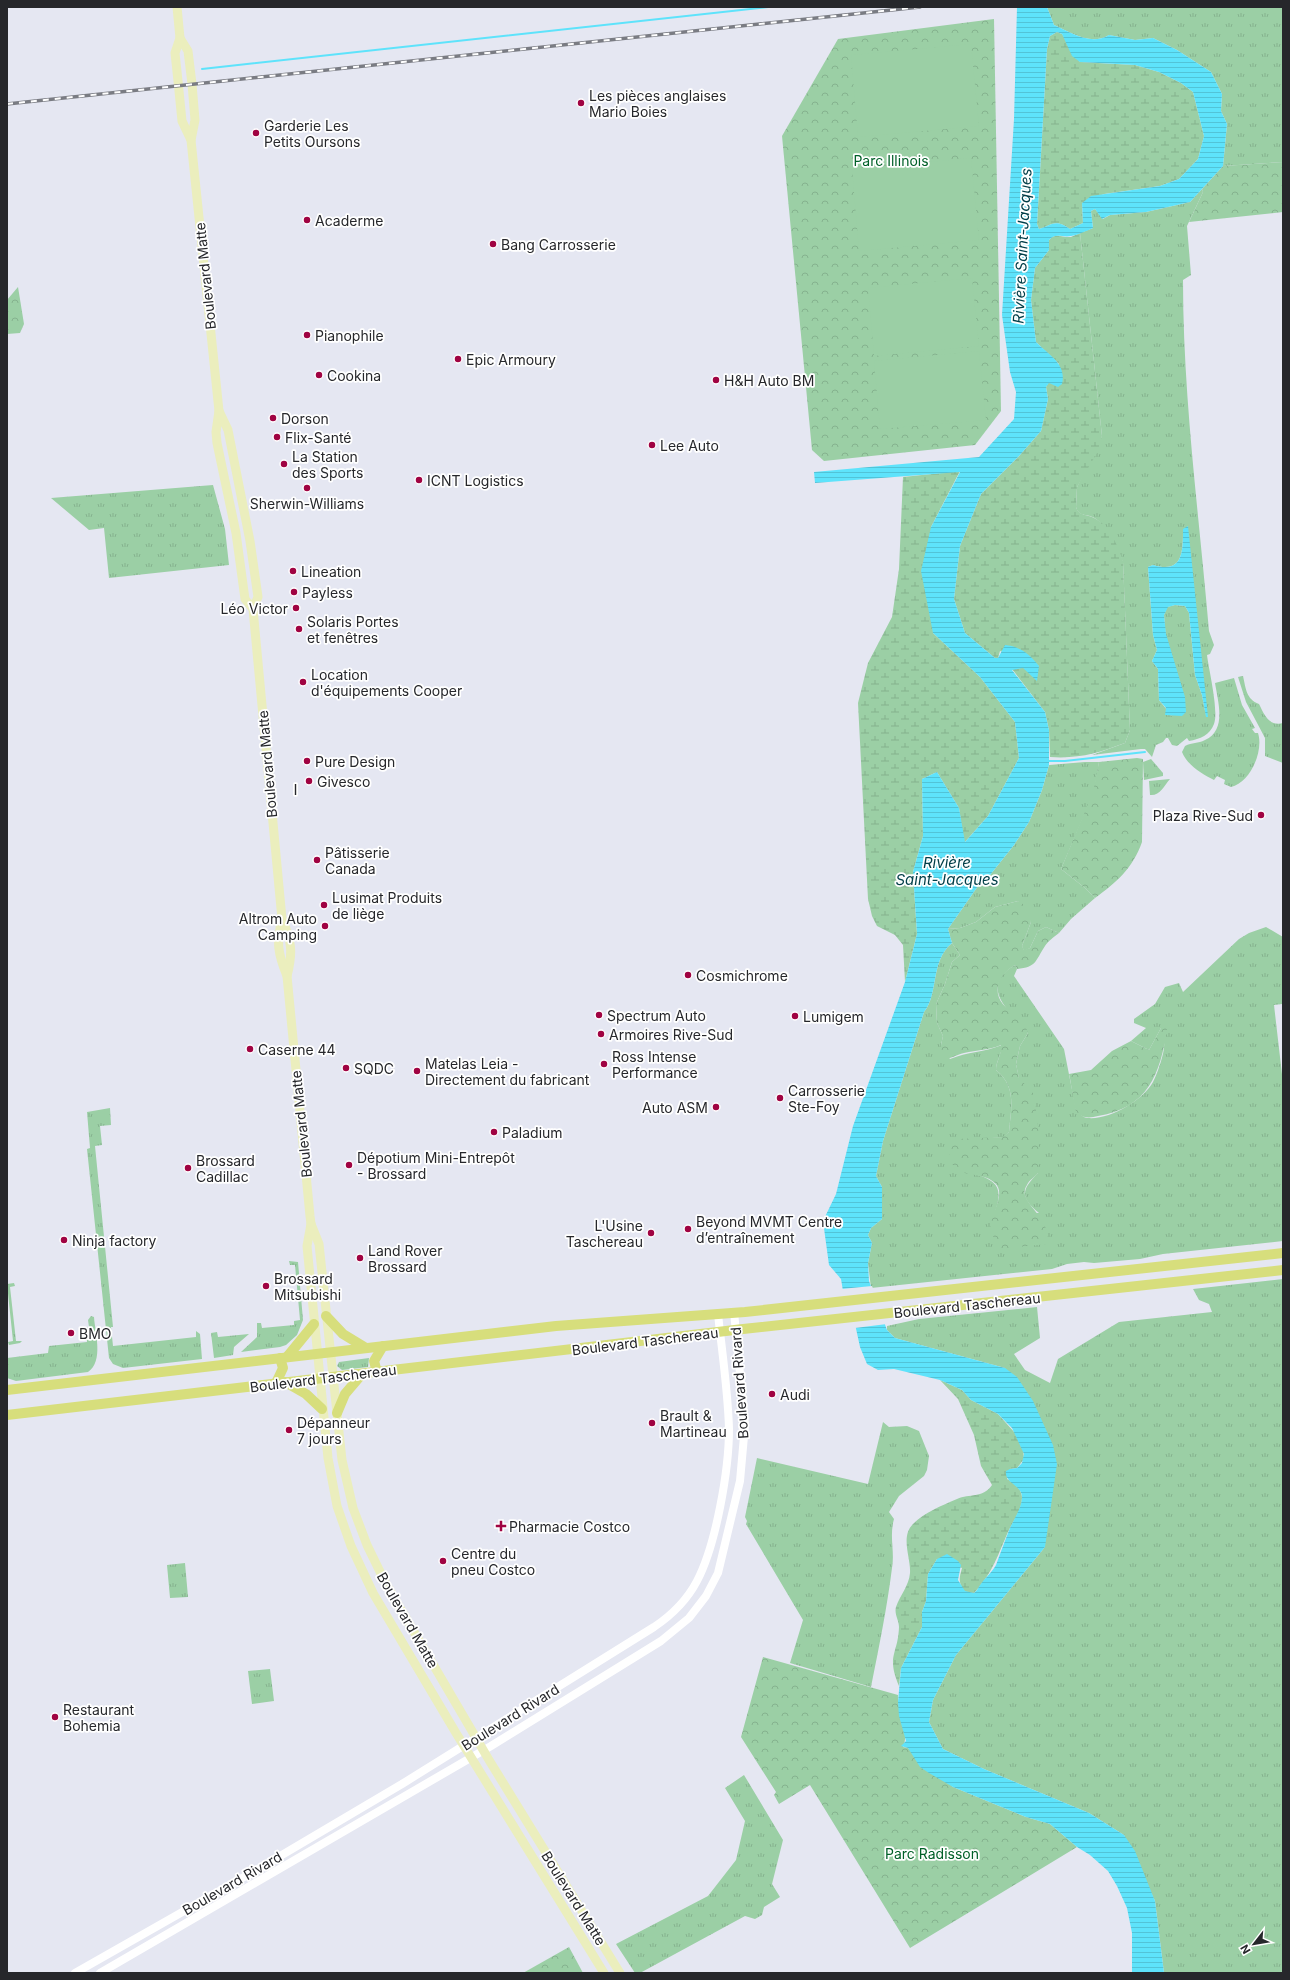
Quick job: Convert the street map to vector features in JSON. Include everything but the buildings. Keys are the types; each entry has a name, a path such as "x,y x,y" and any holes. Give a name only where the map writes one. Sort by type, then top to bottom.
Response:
{"main road":[{"name":"Boulevard Matte","path":"177,7 180,38 175,53 182,121 191,140"},
{"name":"Boulevard Matte","path":"180,38 188,51 193,92 195,120 191,140 219,411 216,432 217,443 236,533 245,599 253,609"},
{"name":"Boulevard Matte","path":"219,411 228,430 250,541 258,597 253,609 282,919 278,938 280,958 287,976 311,1224 319,1244 332,1377 345,1477 354,1512 367,1545 386,1584 476,1737 620,1973"},
{"name":"Boulevard Matte","path":"311,1224 306,1246 322,1409 334,1493 342,1522 357,1562 373,1593 464,1746 604,1973"},
{"name":"Boulevard Taschereau","path":"7,1390 556,1326 718,1314 1283,1253"},
{"name":"Boulevard Taschereau","path":"7,1415 736,1330 1283,1270"},
{"path":"326,1316 343,1334 366,1348"},
{"path":"314,1324 284,1358 281,1383 306,1394 322,1409"},
{"path":"377,1372 374,1361 382,1346"},
{"path":"337,1413 345,1394 362,1374"}],"street":[{"name":"Boulevard Rivard","path":"100,1973 484,1750 669,1636 689,1618 706,1596 718,1573 738,1490 743,1458 744,1412 734,1312"},
{"name":"Boulevard Rivard","path":"75,1973 277,1858 464,1746 476,1737 661,1623 677,1608 693,1588 700,1574 710,1544 722,1498 727,1460 728,1409 718,1314"}],"green space":[{"path":"1047,7 1283,7 1283,162 1223,166 1227,124 1221,111 1222,94 1211,72 1177,50 1153,38 1135,40 1109,35 1102,38 1088,39 1075,35 1054,25"},
{"name":"Parc Illinois","path":"994,19 1001,411 975,445 824,461 812,450 782,136 838,39"},
{"path":"1057,32 1062,34 1080,62 1135,65 1159,72 1181,83 1193,92 1204,136 1198,159 1179,179 1160,186 1104,194 1082,203 1083,223 1070,229 1061,224 1054,223 1039,229 1037,224 1047,49 1050,36"},
{"path":"971,44 979,126 858,137 851,55"},
{"path":"971,158 979,240 859,251 852,169"},
{"path":"1283,162 1283,212 1189,222 1203,192 1202,189 1223,166"},
{"path":"1202,189 1203,192 1187,226 1191,275 1183,280 1186,368 1196,500 1209,631 1214,645 1210,654 1207,655 1215,701 1214,724 1210,731 1204,736 1189,741 1187,738 1177,746 1172,745 1168,738 1166,738 1163,742 1156,745 1152,757 1145,749 1092,755 1125,743 1130,730 1123,562 1105,527 1093,517 1079,513 1076,507 1077,487 1102,436 1080,233 1093,228 1091,211 1095,209 1103,219 1110,215 1146,212 1190,202","holes":["1183,529 1206,716 1202,695 1195,675 1189,613 1185,606 1175,605 1167,607 1164,615 1172,716 1159,700 1158,669 1152,661 1157,650 1153,635 1148,567 1153,565 1163,567 1176,564 1183,546"]},
{"path":"1080,233 1102,436 1097,453 1077,487 1076,507 1079,512 1093,517 1106,527 1119,550 1123,561 1130,730 1125,743 1106,750 1079,756 1050,757 1049,730 1045,712 1012,669 1039,666 1000,651 998,658 995,658 965,633 954,599 960,546 981,494 1019,456 1041,431 1048,399 1046,387 1059,364 1036,342 1031,300 1035,268 1049,250 1049,240 1054,236 1071,237"},
{"path":"972,278 979,346 874,356 868,288"},
{"path":"18,287 24,324 20,333 7,334 7,300"},
{"path":"979,351 986,420 880,429 874,361"},
{"path":"960,471 931,527 933,633 980,677 1015,722 1019,758 988,816 964,843 959,808 937,772 922,779 923,836 913,872 917,934 905,982 903,945 895,935 877,926 872,916 868,899 858,703 868,663 892,617 899,569 903,477"},
{"path":"213,485 225,529 229,565 109,578 104,528 89,530 51,498"},
{"path":"1243,676 1249,696 1259,704 1268,719 1274,723 1283,723 1283,763 1265,756 1265,738 1246,702 1238,677"},
{"path":"1234,678 1242,705 1255,728 1252,729 1255,733 1258,733 1259,748 1254,765 1249,773 1238,784 1231,787 1224,784 1225,780 1217,776 1214,780 1200,772 1187,761 1182,752 1185,746 1205,740 1216,730 1219,723 1219,707 1215,683"},
{"path":"1137,758 1143,759 1142,842 1134,860 1129,867 1117,881 1095,898 1061,869 1093,792 1099,762"},
{"path":"1151,759 1163,773 1163,776 1144,780 1143,762"},
{"path":"1099,762 1094,792 1061,869 1095,898 1071,919 1059,933 1046,927 1038,931 1030,948 1024,951 1022,946 1031,922 1018,901 995,907 976,922 960,928 948,929 978,886 986,880 1014,845 1029,822 1042,790 1049,765"},
{"path":"1170,779 1159,792 1150,795 1149,781"},
{"path":"1018,901 1028,907 1031,922 1022,946 1024,950 1030,948 1038,931 1046,927 1059,933 1046,944 1032,965 1017,969 1015,965 1001,978 998,985 1000,1000 1012,1011 1021,1015 1028,1033 1020,1046 1016,1064 1019,1078 1034,1094 1039,1135 1038,1173 1028,1183 1025,1191 1026,1197 1030,1204 1045,1225 1047,1244 1000,1249 991,1231 992,1219 999,1197 998,1187 995,1183 982,1176 957,1170 950,1158 950,1153 951,1148 957,1139 1003,1137 1009,1132 1011,1106 1010,1091 1003,1077 996,1070 1001,1052 1001,1045 942,1059 941,1045 943,1036 937,1023 936,1004 945,984 952,962 960,955 952,943 948,929 960,928 976,922 995,907"},
{"path":"1266,927 1283,937 1283,997 1282,1004 1274,1005 1283,1083 1283,1241 1163,1254 1140,1259 1094,1263 1084,1262 1067,1264 1052,1269 871,1288 868,1263 872,1243 868,1235 871,1228 882,1219 882,1187 876,1176 883,1141 924,1012 929,1005 932,996 940,959 945,950 952,943 960,955 952,962 945,984 936,1004 937,1023 943,1036 941,1045 950,1059 1002,1045 996,1070 1007,1083 1011,1098 1009,1132 1004,1137 992,1138 975,1174 989,1180 997,1187 998,1197 995,1212 1039,1213 1028,1202 1025,1193 1028,1184 1038,1173 1016,1064 1020,1046 1028,1033 1000,999 998,982 1004,973 1015,965 1017,969 1014,976 1064,1049 1076,1110 1084,1117 1097,1118 1125,1108 1142,1096 1153,1082 1162,1059 1164,1042 1161,1028 1149,1050 1131,1041 1146,1028 1134,1023 1134,1019 1155,1004 1165,987 1179,983 1183,992 1239,939 1249,933"},
{"path":"1165,1026 1167,1030 1160,1061 1149,1086 1140,1097 1129,1105 1115,1112 1095,1117 1083,1117 1078,1114 1075,1109 1069,1074 1091,1070 1112,1051 1131,1041 1149,1050 1161,1028"},
{"path":"110,1108 111,1125 100,1126 102,1145 95,1146 113,1327 111,1327 113,1346 196,1337 196,1331 200,1334 202,1359 123,1368 113,1364 109,1358 87,1149 90,1148 87,1112"},
{"path":"289,1261 298,1262 303,1320 297,1335 286,1345 280,1347 241,1352 257,1337 257,1323 261,1323 262,1328 294,1325 294,1321 300,1320 295,1265 290,1265"},
{"path":"1283,1279 1283,1973 1164,1973 1155,1901 1124,1835 1089,1813 984,1769 943,1749 929,1722 933,1700 956,1655 1045,1547 1005,1368 895,1338 887,1330 887,1326 919,1319 1037,1307 1040,1338 1014,1354 1025,1370 1050,1383 1058,1359 1119,1322 1212,1312 1209,1304 1199,1300 1193,1289"},
{"path":"14,1283 15,1286 10,1287 16,1341 22,1341 20,1343 9,1345 8,1342 13,1341 7,1284"},
{"path":"91,1316 94,1317 97,1339 97,1354 93,1367 88,1372 16,1381 7,1378 7,1358 48,1353 49,1346 87,1342 86,1328 89,1327 88,1320"},
{"path":"217,1332 218,1337 249,1334 234,1347 233,1355 214,1358 211,1333"},
{"path":"369,1358 368,1367 342,1370 337,1366 339,1362"},
{"path":"940,1380 962,1390 971,1400 998,1414 1015,1433 1023,1449 1024,1459 1017,1468 1010,1469 1007,1479 1015,1484 1019,1489 1022,1495 1022,1502 994,1564 986,1579 974,1593 965,1592 961,1586 960,1578 962,1568 937,1559 928,1574 926,1601 922,1612 922,1627 901,1668 899,1686 893,1668 899,1627 896,1607 906,1586 910,1573 907,1547 907,1535 909,1529 923,1516 945,1504 962,1497 980,1494 992,1485 981,1466 974,1435 958,1399"},
{"path":"883,1422 889,1427 907,1426 919,1431 929,1456 927,1470 924,1476 899,1496 889,1512 894,1519 892,1532 893,1562 871,1687 790,1663 803,1620 746,1524 747,1521 745,1517 757,1458 868,1484"},
{"path":"185,1563 188,1597 170,1598 167,1565"},
{"name":"Parc Radisson","path":"763,1657 898,1695 899,1708 905,1735 903,1747 908,1748 953,1787 1026,1817 1050,1824 1077,1847 910,1948 810,1785 779,1804 774,1795 776,1792 741,1737"},
{"path":"270,1669 274,1701 252,1704 248,1671"},
{"path":"744,1775 783,1840 772,1884 780,1897 764,1907 762,1915 755,1919 745,1916 640,1973 635,1973 616,1944 708,1896 736,1860 745,1821 725,1788"},
{"path":"569,1947 583,1973 523,1973"}],"water":[{"name":"Rivière Saint-Jacques","path":"1017,7 1047,7 1054,25 1075,35 1088,39 1102,38 1109,35 1135,40 1153,38 1177,50 1211,72 1222,94 1221,111 1227,124 1223,166 1190,202 1146,212 1110,215 1102,219 1095,209 1091,211 1093,228 1074,235 1054,236 1049,240 1049,250 1035,268 1031,300 1036,342 1056,360 1062,371 1062,384 1058,387 1049,383 1046,387 1048,399 1041,431 1019,456 981,494 960,546 954,599 965,633 995,658 998,658 1005,645 1024,651 1039,666 1037,681 1023,668 1012,670 1045,712 1049,730 1049,765 1042,790 1029,822 1014,845 986,880 978,886 948,929 952,943 945,950 940,959 932,996 929,1005 924,1012 883,1141 876,1176 882,1187 882,1219 871,1228 868,1235 872,1243 868,1263 869,1281 887,1330 895,1338 1005,1368 1017,1377 1033,1401 1053,1445 1057,1464 1045,1547 956,1655 933,1700 929,1722 943,1749 984,1769 1089,1813 1124,1835 1135,1851 1155,1901 1164,1973 1132,1973 1132,1933 1127,1908 1108,1871 1090,1855 1077,1847 1050,1824 1026,1817 953,1787 920,1767 908,1748 901,1746 906,1741 899,1716 898,1702 901,1668 922,1627 922,1612 926,1601 928,1574 937,1559 947,1554 958,1561 961,1565 958,1580 965,1591 974,1593 977,1590 996,1565 1020,1507 1022,1494 1017,1487 1010,1482 1006,1475 1006,1471 1017,1468 1022,1463 1024,1454 1012,1428 998,1414 971,1400 962,1390 940,1380 894,1369 878,1370 867,1364 860,1347 855,1324 843,1291 841,1279 829,1265 823,1221 836,1194 853,1126 905,982 917,934 913,872 923,836 922,779 937,772 959,808 965,842 988,816 1019,758 1015,722 980,677 933,633 921,571 931,527 960,472 815,483 814,472 979,457 1014,419 1016,392 1010,372 1002,315 1014,119","holes":["1057,32 1062,34 1072,56 1080,62 1135,65 1159,72 1181,83 1193,92 1204,136 1198,159 1179,179 1160,186 1091,196 1082,203 1083,223 1070,229 1058,223 1054,223 1039,229 1037,224 1047,49 1050,36"]},
{"path":"1188,526 1208,717 1206,717 1202,695 1195,675 1189,613 1185,606 1175,605 1168,607 1164,615 1166,634 1185,697 1186,712 1182,716 1165,715 1166,708 1159,700 1158,669 1152,661 1157,650 1153,635 1148,567 1153,565 1163,567 1176,564 1183,546 1183,529"}],"pier":[{"path":"872,1286 887,1324 855,1328 841,1289"}],"waterway":[{"path":"202,69 768,7"},
{"path":"1047,761 1065,761 1145,752"}],"railway":[{"path":"7,104 920,7"}],"place":[{"name":"Les pièces anglaises Mario Boies","path":"581,103"},
{"name":"Garderie Les Petits Oursons","path":"256,133"},
{"name":"Acaderme","path":"307,220"},
{"name":"Bang Carrosserie","path":"493,244"},
{"name":"Pianophile","path":"307,335"},
{"name":"Epic Armoury","path":"458,359"},
{"name":"Cookina","path":"319,375"},
{"name":"H&H Auto BM","path":"716,380"},
{"name":"Dorson","path":"273,418"},
{"name":"Flix-Santé","path":"277,437"},
{"name":"Lee Auto","path":"652,445"},
{"name":"La Station des Sports","path":"284,464"},
{"name":"ICNT Logistics","path":"419,480"},
{"name":"Sherwin-Williams","path":"307,488"},
{"name":"Lineation","path":"293,571"},
{"name":"Payless","path":"294,592"},
{"name":"Léo Victor","path":"296,608"},
{"name":"Solaris Portes et fenêtres","path":"299,629"},
{"name":"Location d'équipements Cooper","path":"303,682"},
{"name":"Pure Design","path":"307,761"},
{"name":"Givesco","path":"309,781"},
{"name":"Plaza Rive-Sud","path":"1261,815"},
{"name":"Pâtisserie Canada","path":"317,860"},
{"name":"Lusimat Produits de liège","path":"324,905"},
{"name":"Altrom Auto Camping","path":"325,926"},
{"name":"Cosmichrome","path":"688,975"},
{"name":"Spectrum Auto","path":"599,1015"},
{"name":"Lumigem","path":"795,1016"},
{"name":"Armoires Rive-Sud","path":"601,1034"},
{"name":"Caserne 44","path":"250,1049"},
{"name":"Ross Intense Performance","path":"604,1064"},
{"name":"SQDC","path":"346,1068"},
{"name":"Matelas Leia - Directement du fabricant","path":"417,1071"},
{"name":"Carrosserie Ste-Foy","path":"780,1098"},
{"name":"Auto ASM","path":"716,1107"},
{"name":"Paladium","path":"494,1132"},
{"name":"Dépotium Mini-Entrepôt - Brossard","path":"349,1165"},
{"name":"Brossard Cadillac","path":"188,1168"},
{"name":"Beyond MVMT Centre d’entraînement","path":"688,1229"},
{"name":"L'Usine Taschereau","path":"651,1233"},
{"name":"Ninja factory","path":"64,1240"},
{"name":"Land Rover Brossard","path":"360,1258"},
{"name":"Brossard Mitsubishi","path":"266,1286"},
{"name":"BMO","path":"71,1333"},
{"name":"Audi","path":"772,1394"},
{"name":"Brault & Martineau","path":"652,1423"},
{"name":"Dépanneur 7 jours","path":"289,1430"},
{"name":"Pharmacie Costco","path":"501,1526"},
{"name":"Centre du pneu Costco","path":"443,1561"},
{"name":"Restaurant Bohemia","path":"55,1717"}],"district":[{"name":"I","path":"296,789"}]}
